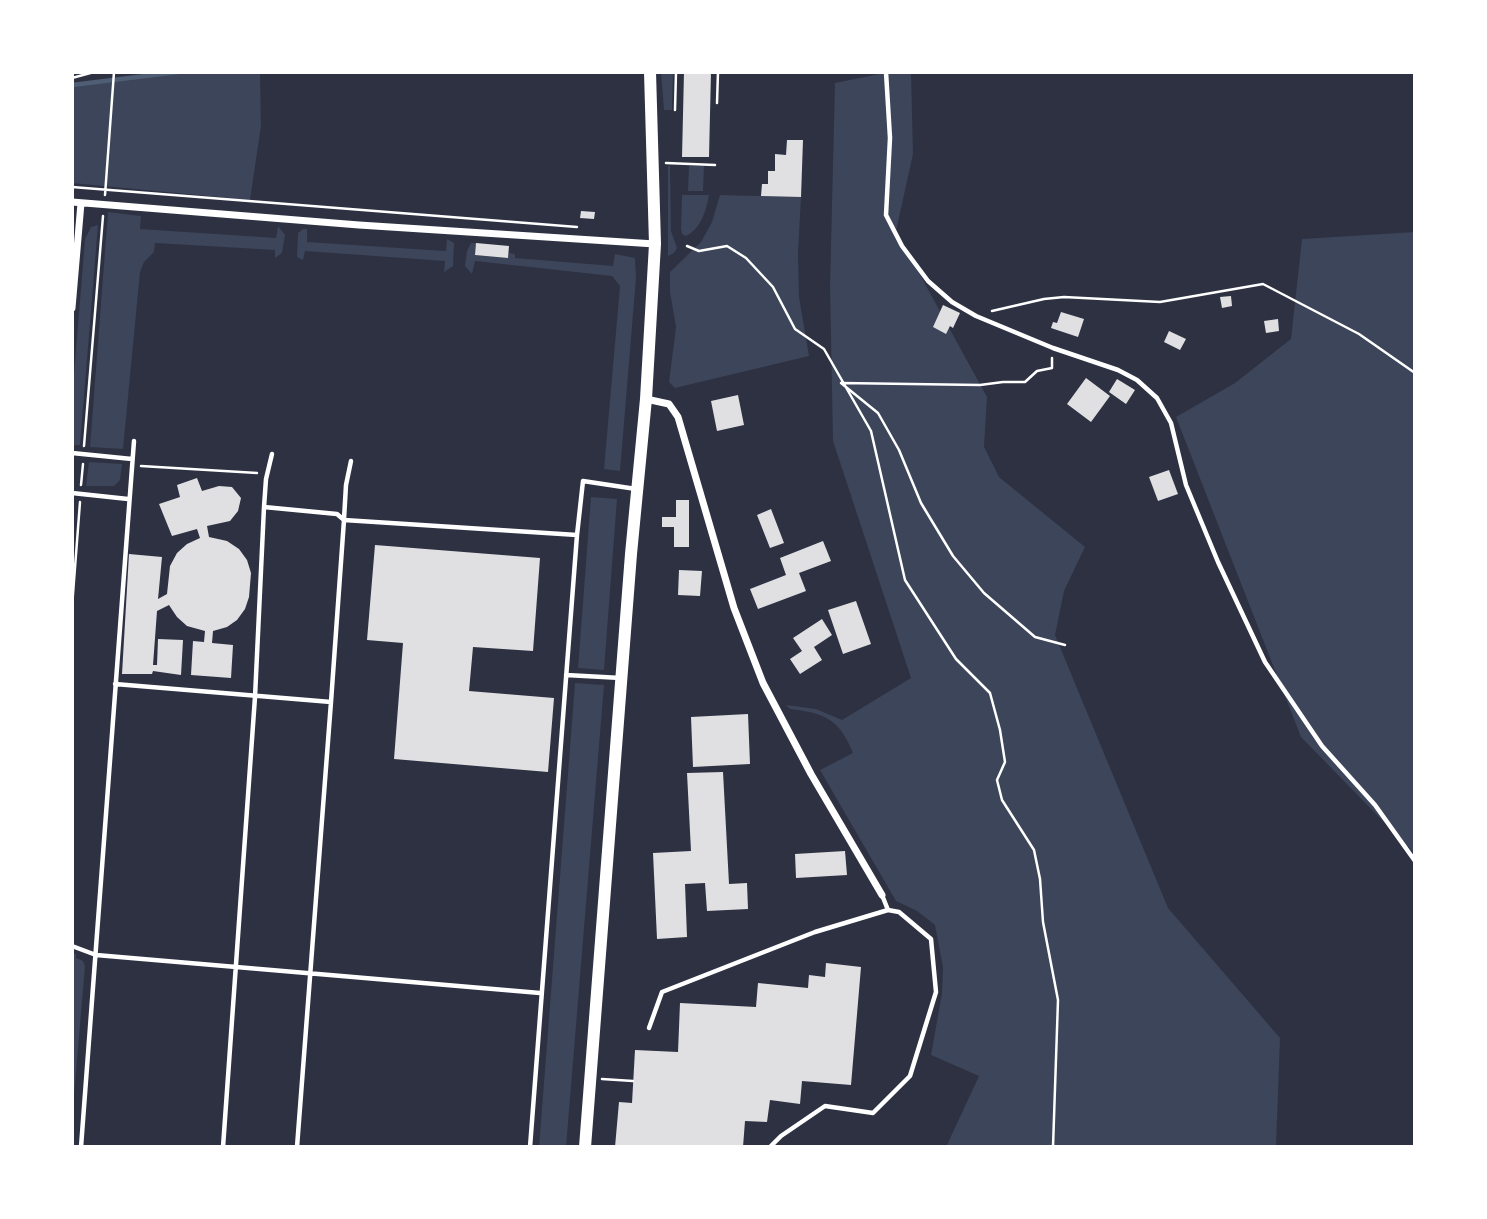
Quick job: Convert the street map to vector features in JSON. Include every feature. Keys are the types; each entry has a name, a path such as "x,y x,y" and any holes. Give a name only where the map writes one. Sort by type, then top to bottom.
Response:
{"main road":[{"path":"585,1147 636,489 646,399 655,244 650,72"}],"street":[{"path":"72,202 359,225 655,244"},
{"path":"72,308 74,256 81,203"},
{"path":"646,399 668,404 678,417 734,608 763,683 882,895"}],"lane":[{"path":"886,72 890,138 886,215 902,246 928,281 952,302 976,316 1053,348 1118,370 1137,380 1157,398 1171,423 1186,485 1218,562 1265,662 1322,746 1375,805 1415,861"},
{"path":"81,1147 134,442"},
{"path":"72,453 132,459"},
{"path":"223,1147 255,697 264,507 272,454"},
{"path":"297,1147 346,485 351,461"},
{"path":"530,1147 540,993 583,481 636,489"},
{"path":"72,493 128,499"},
{"path":"264,507 337,514 344,520 577,536"},
{"path":"566,674 622,678"},
{"path":"114,684 331,702"},
{"path":"882,895 888,910"},
{"path":"649,1028 662,992 815,932 888,910 899,912 931,939 936,992 910,1076 873,1113 825,1106 781,1136 770,1147"},
{"path":"72,946 96,955 540,993"}],"path":[{"path":"72,78 94,72"},
{"path":"72,607 114,72"},
{"path":"675,110 676,72"},
{"path":"717,103 718,72"},
{"path":"710,91 717,91"},
{"path":"666,163 715,164"},
{"path":"72,187 576,226 584,240"},
{"path":"687,246 699,251 726,246 746,258 773,287 795,329 824,349 871,431 905,580 956,659 990,693 1005,762 997,780 1002,800 1034,850 1040,879 1043,922 1058,1000 1053,1147"},
{"path":"976,316 1044,299 1064,297 1160,302 1264,284 1359,334 1415,373"},
{"path":"842,383 980,386 1025,382 1037,371 1052,368 1053,348"},
{"path":"842,383 878,413 899,450 921,503 947,546 984,593 1035,637 1065,645"},
{"path":"131,466 267,474"},
{"path":"591,1078 633,1082"}],"shaded area":[{"path":"178,72 260,72 261,126 250,200 72,183 72,85"},
{"path":"661,72 673,72 672,110 664,110"},
{"path":"889,72 911,72 913,154 896,231 987,397 984,447 999,477 1085,547 1064,591 1055,635 1168,908 1280,1038 1276,1147 946,1147 979,1076 931,1055 942,993 943,967 935,925 917,911 896,901 820,770 853,753 842,732 822,716 790,709 786,705 816,709 842,720 911,678 833,441 830,286 835,83"},
{"path":"668,166 671,231 677,248 668,256"},
{"path":"689,166 704,166 703,191 688,191"},
{"path":"682,195 709,195 699,224 686,236 681,229"},
{"path":"720,195 801,197 799,297 809,356 675,388 669,382 676,327 670,292 670,272 701,242 712,222"},
{"path":"108,212 141,216 140,229 276,238 278,226 285,235 282,253 275,258 275,250 155,243 154,252 144,262 140,272 123,449 90,447"},
{"path":"98,225 80,445 72,445 72,399 85,239 91,227"},
{"path":"307,229 307,242 446,251 447,239 454,243 453,266 444,272 445,261 305,251 303,260 297,257 298,233"},
{"path":"1415,232 1415,854 1301,737 1176,417 1235,383 1291,339 1302,239"},
{"path":"471,243 476,243 475,255 508,258 509,253 515,254 515,258 613,266 615,254 635,258 636,278 620,471 604,469 620,286 612,276 475,261 472,274 465,266"},
{"path":"89,462 122,464 120,480 114,486 86,486"},
{"path":"591,497 617,499 604,670 578,668"},
{"path":"575,683 604,685 566,1147 539,1147"},
{"path":"72,954 76,954 76,958 83,961 85,966 72,1119"}],"building":[{"path":"684,72 711,72 709,157 682,157"},
{"path":"787,140 803,140 801,197 761,196 762,184 768,184 768,171 775,171 775,154 786,155"},
{"path":"581,211 595,212 594,219 580,218"},
{"path":"476,243 509,246 508,258 475,255"},
{"path":"1231,296 1232,306 1222,308 1220,297"},
{"path":"943,305 960,313 953,328 950,326 946,334 933,327"},
{"path":"1061,312 1084,319 1078,337 1051,328 1053,322 1057,323"},
{"path":"1278,319 1279,331 1266,333 1264,321"},
{"path":"1169,331 1186,339 1180,350 1164,342"},
{"path":"1086,378 1110,396 1091,422 1067,404"},
{"path":"1117,379 1135,390 1126,404 1109,392"},
{"path":"738,395 744,425 717,431 711,401"},
{"path":"1169,470 1178,494 1158,501 1149,477"},
{"path":"197,478 202,491 219,486 232,487 241,498 238,511 230,521 207,526 209,537 227,541 239,549 247,560 251,573 245,609 237,620 227,627 213,631 212,643 233,645 231,678 191,675 193,641 204,642 205,631 187,626 169,605 157,611 153,665 157,665 158,639 183,640 181,675 153,671 152,674 122,674 129,554 162,557 158,599 167,594 170,566 177,553 200,538 197,529 172,536 159,504 180,497 177,485"},
{"path":"676,500 689,500 689,547 674,547 674,527 662,527 662,517 676,517"},
{"path":"771,509 784,543 770,548 757,515"},
{"path":"823,541 831,561 799,573 806,591 758,609 750,589 786,575 780,558"},
{"path":"375,545 540,558 533,651 473,647 469,691 554,698 548,772 394,759 403,643 367,640"},
{"path":"679,570 702,571 700,596 678,595"},
{"path":"856,601 871,644 843,654 828,610"},
{"path":"822,619 832,635 814,647 822,660 800,674 790,659 802,651 793,638"},
{"path":"748,714 750,764 693,767 691,717"},
{"path":"723,772 729,884 747,883 748,909 707,911 705,883 685,884 687,937 657,939 653,853 691,851 687,773"},
{"path":"845,851 847,875 796,878 795,854"},
{"path":"826,963 861,967 851,1085 802,1081 800,1104 770,1100 767,1122 745,1121 743,1147 615,1147 619,1102 632,1103 635,1050 678,1052 680,1003 756,1007 758,983 808,988 809,975 825,977"}],"waterway":[{"path":"72,85 178,72"}]}
